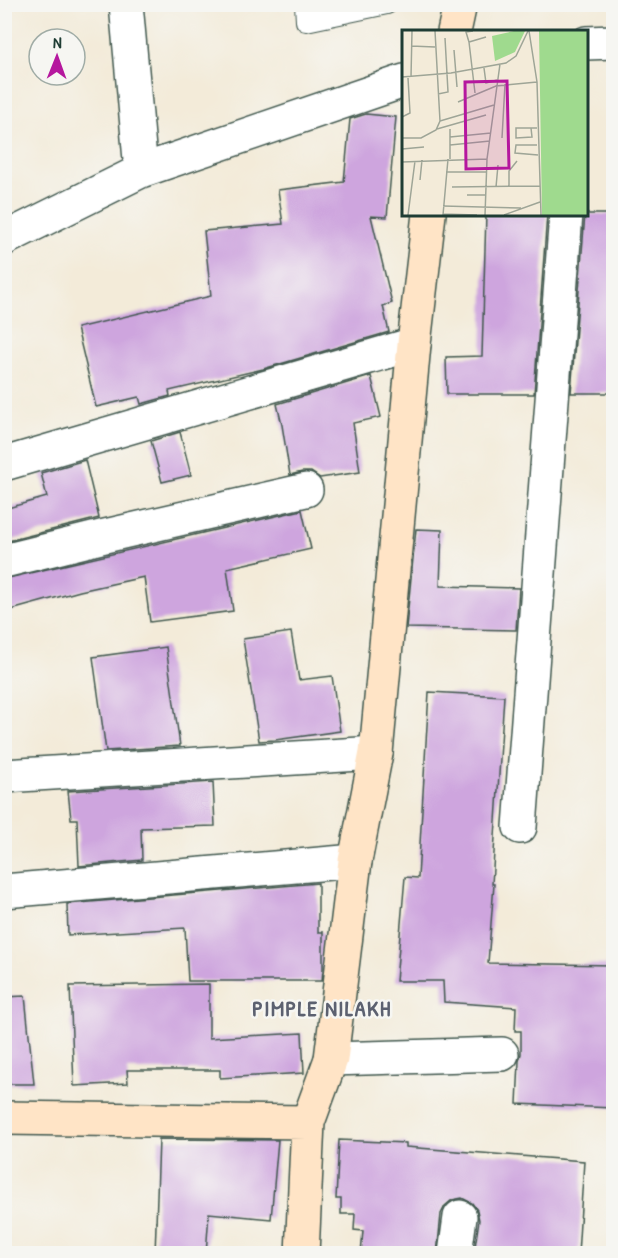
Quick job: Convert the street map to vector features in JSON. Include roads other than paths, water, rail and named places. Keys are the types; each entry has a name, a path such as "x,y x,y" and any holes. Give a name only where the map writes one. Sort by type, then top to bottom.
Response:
{"street":[{"path":"126,4 141,171"},
{"path":"454,30 460,4"},
{"path":"588,43 614,42"},
{"path":"4,239 141,171 402,82"},
{"path":"302,1254 308,1122 331,1059 355,861 376,753 414,344 429,216"},
{"path":"520,827 566,216"},
{"path":"4,464 414,344"},
{"path":"4,561 306,490"},
{"path":"4,776 376,753"},
{"path":"4,891 355,861"},
{"path":"331,1059 502,1054"},
{"path":"4,1118 308,1122"},
{"path":"455,1254 460,1217"}],"lane":[{"path":"304,4 306,21 387,4"}],"district":[{"name":"PIMPLE NILAKH","path":"322,1008"}]}
